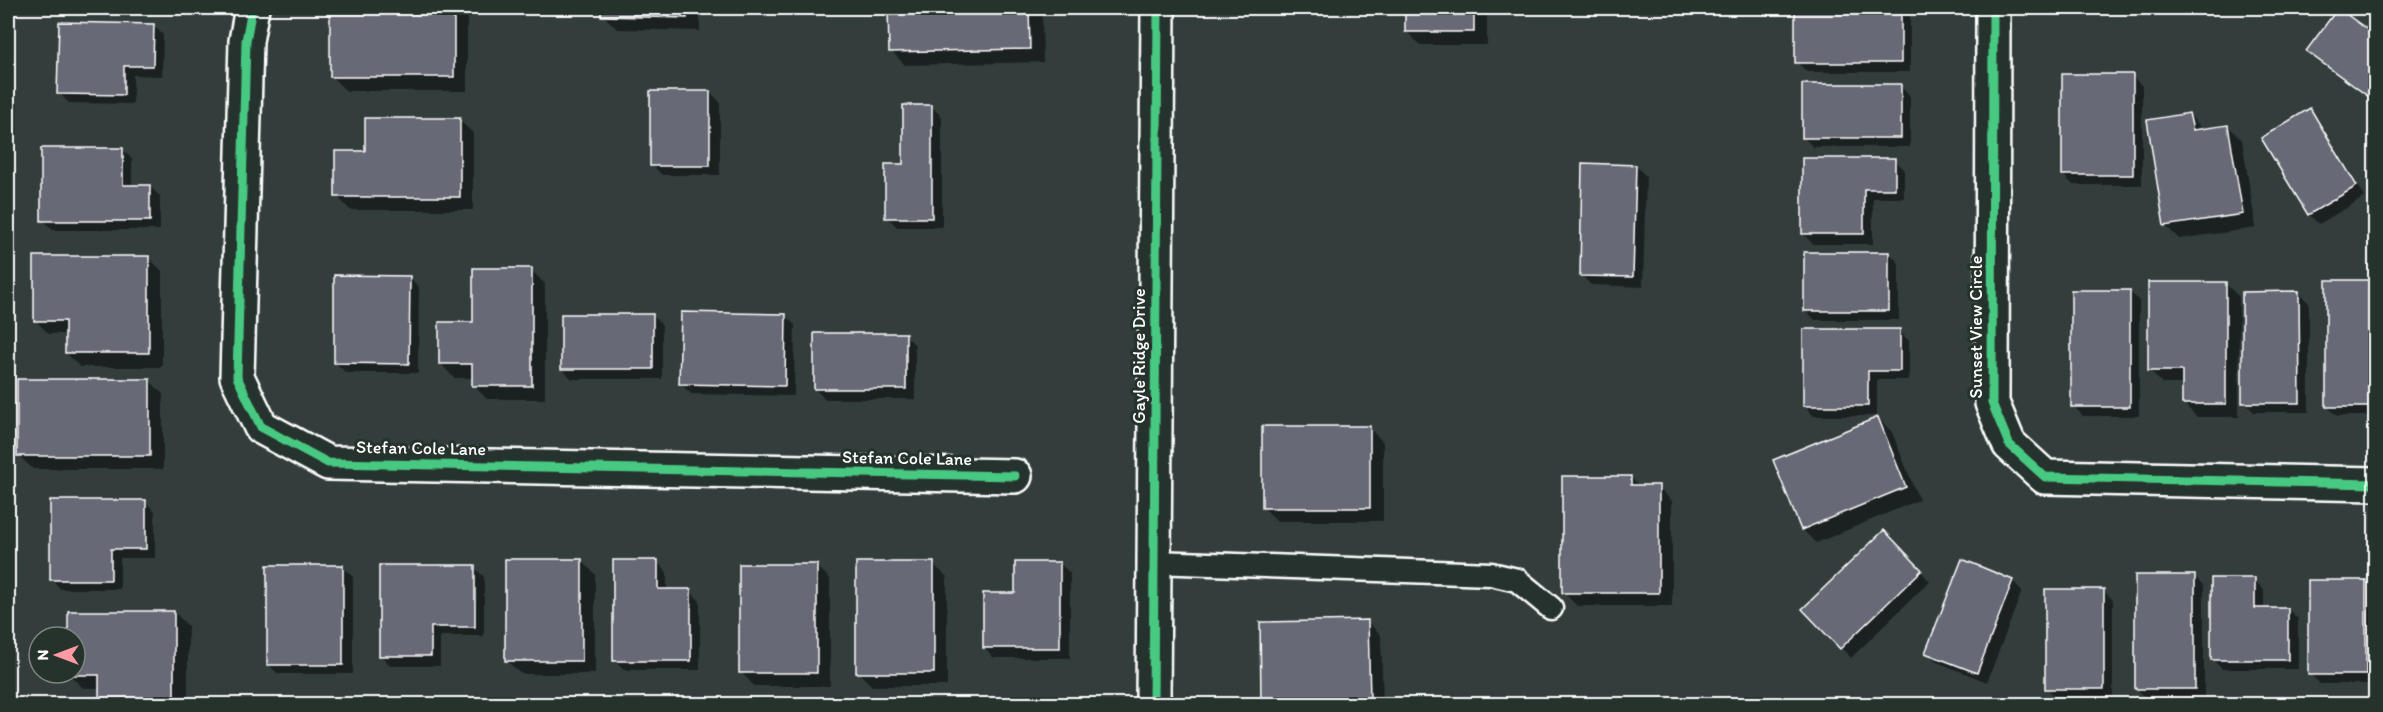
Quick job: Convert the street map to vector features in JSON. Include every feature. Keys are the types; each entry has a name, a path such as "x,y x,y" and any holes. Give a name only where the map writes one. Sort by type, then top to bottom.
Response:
{"street":[{"name":"Stefan Cole Lane","path":"252,8 246,41 237,377 261,427 328,463 1015,476"},
{"name":"Gayle Ridge Drive","path":"1153,705 1158,8"},
{"name":"Sunset View Circle","path":"1993,8 1992,403 2009,444 2045,477 2376,484"}],"lane":[{"path":"1154,562 1491,574 1517,580 1551,608"}],"building":[{"path":"330,8 454,8 454,77 330,77"},
{"path":"601,8 687,8 687,18 601,16"},
{"path":"888,8 1029,8 1030,49 889,52"},
{"path":"1405,8 1474,8 1474,32 1405,32"},
{"path":"1795,8 1901,8 1901,63 1795,63"},
{"path":"2338,8 2376,36 2376,102 2306,51"},
{"path":"59,22 154,24 153,66 124,66 124,95 57,94"},
{"path":"2062,74 2133,74 2133,175 2062,175"},
{"path":"1802,84 1901,84 1901,138 1802,138"},
{"path":"650,91 710,91 710,166 650,166"},
{"path":"903,105 932,105 932,218 885,218 885,164 903,164"},
{"path":"2310,108 2357,186 2308,215 2261,138"},
{"path":"2189,113 2193,130 2228,125 2243,214 2164,226 2147,120"},
{"path":"365,118 460,118 460,197 335,197 335,151 365,151"},
{"path":"41,148 123,148 123,185 150,185 150,221 41,221"},
{"path":"1802,158 1895,158 1895,189 1864,189 1864,234 1802,234"},
{"path":"1582,163 1636,165 1633,277 1580,276"},
{"path":"1804,252 1889,252 1889,311 1804,311"},
{"path":"34,256 149,256 149,353 65,353 65,321 34,321"},
{"path":"473,268 532,268 532,386 472,386 472,364 439,364 439,322 473,322"},
{"path":"334,275 410,276 409,364 334,363"},
{"path":"2326,280 2376,280 2376,407 2326,407"},
{"path":"2148,282 2226,282 2226,404 2182,404 2182,371 2148,371"},
{"path":"2071,290 2130,290 2130,407 2071,407"},
{"path":"2299,291 2300,403 2242,403 2242,292"},
{"path":"681,312 786,314 785,386 679,384"},
{"path":"561,314 653,314 653,369 561,369"},
{"path":"1803,329 1900,329 1900,371 1868,371 1868,406 1803,406"},
{"path":"814,333 906,333 906,389 814,389"},
{"path":"17,379 150,379 150,456 17,456"},
{"path":"1878,417 1906,487 1801,530 1773,460"},
{"path":"1262,426 1370,426 1370,508 1262,508"},
{"path":"1562,476 1631,476 1631,485 1659,485 1659,593 1562,593"},
{"path":"50,500 146,500 146,549 111,549 111,580 50,580"},
{"path":"1884,530 1922,570 1840,649 1802,609"},
{"path":"505,559 582,559 582,661 505,661"},
{"path":"1962,559 2013,580 1977,673 1925,653"},
{"path":"613,560 658,560 658,589 691,589 691,661 613,661"},
{"path":"856,562 934,562 934,673 856,673"},
{"path":"1015,562 1060,562 1060,648 983,648 983,593 1015,593"},
{"path":"739,564 817,564 817,673 739,673"},
{"path":"267,565 343,565 343,665 267,665"},
{"path":"379,565 475,565 475,627 431,627 431,656 379,656"},
{"path":"2135,575 2195,575 2195,689 2135,689"},
{"path":"2211,578 2255,578 2255,608 2288,608 2288,660 2211,660"},
{"path":"2308,580 2366,580 2366,675 2308,675"},
{"path":"2045,589 2104,589 2104,689 2045,689"},
{"path":"68,611 174,611 174,704 99,704 99,675 87,675 87,625 68,625"},
{"path":"1368,620 1370,698 1261,701 1260,622"}],"cycle path":[{"path":"252,8 246,41 237,377 261,427 328,463 1015,476"},
{"path":"1153,704 1158,8"},
{"path":"1993,8 1992,403 2009,444 2045,477 2376,484"}]}
